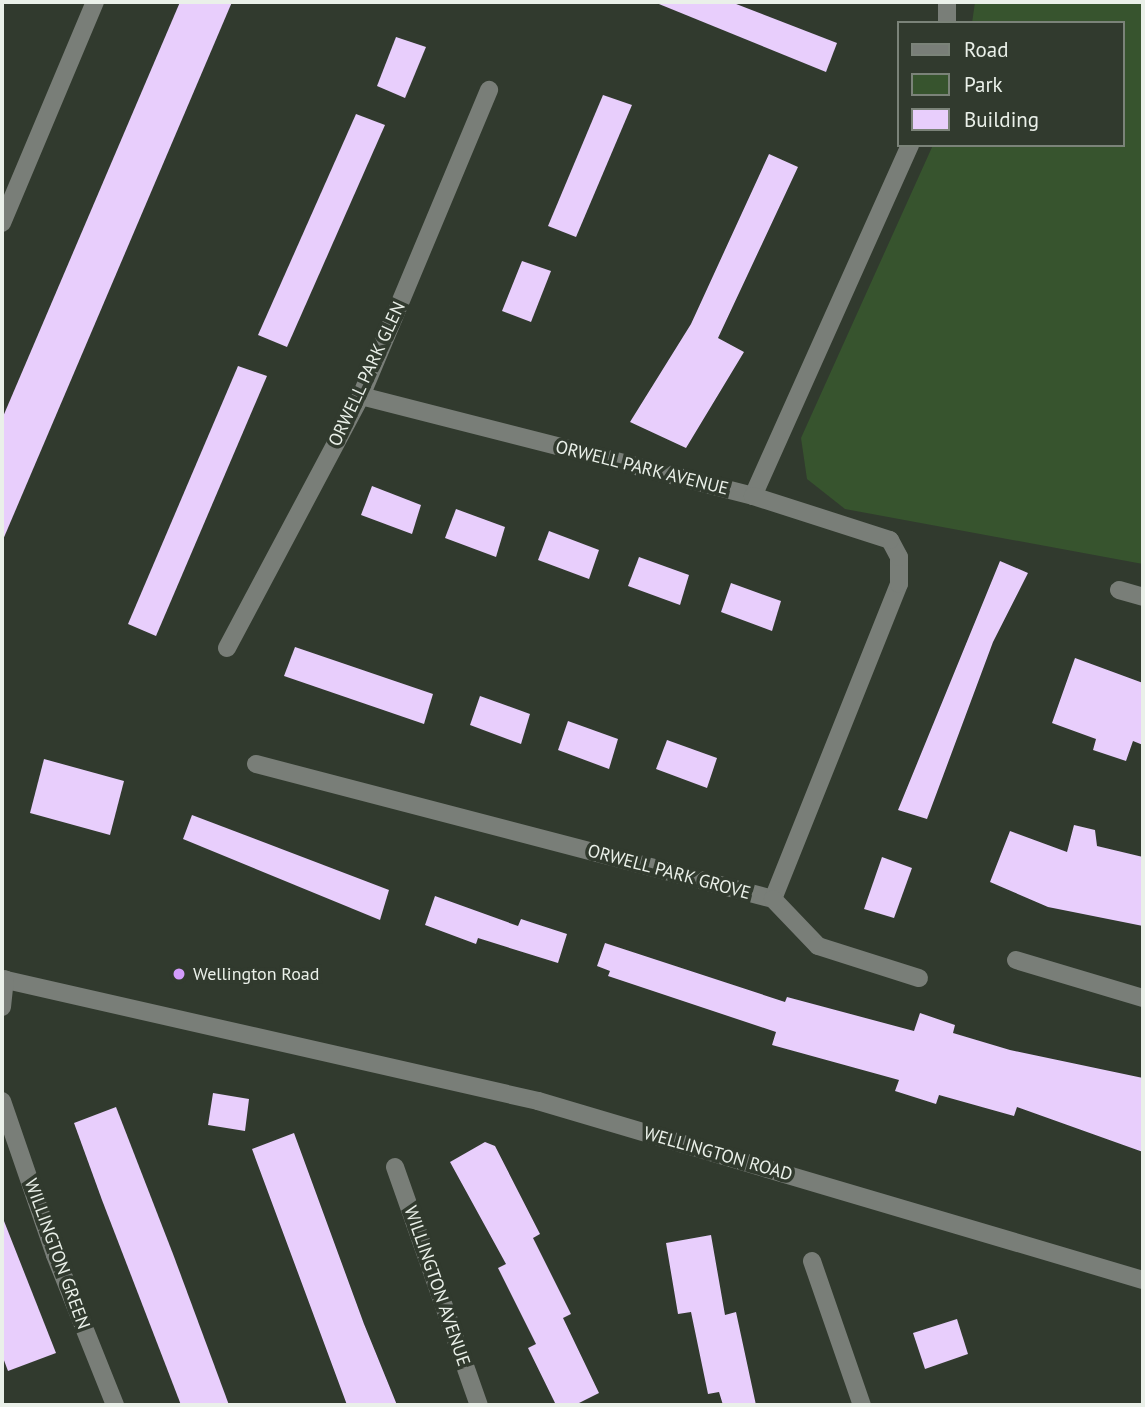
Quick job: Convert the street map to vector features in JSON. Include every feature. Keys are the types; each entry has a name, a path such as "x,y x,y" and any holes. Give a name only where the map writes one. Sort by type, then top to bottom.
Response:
{"street":[{"path":"2,223 95,2"},
{"path":"947,2 947,21"},
{"name":"ORWELL PARK GLEN","path":"227,649 361,396 489,90"},
{"name":"ORWELL PARK AVENUE","path":"361,396 753,496 909,147"},
{"name":"ORWELL PARK GROVE","path":"256,764 773,899 899,584 899,557 890,540 753,496"},
{"path":"1119,590 1143,597"},
{"path":"773,899 818,946 919,978"},
{"path":"1016,960 1143,998"},
{"path":"2,1007 4,979"},
{"name":"WELLINGTON ROAD","path":"4,979 538,1101 1143,1280"},
{"name":"WILLINGTON GREEN","path":"2,1101 55,1255 115,1405"},
{"name":"WILLINGTON AVENUE","path":"395,1167 479,1405"},
{"path":"812,1261 862,1405"}],"green space":[{"path":"975,2 1143,2 1143,564 845,509 807,479 801,438 932,147 1124,147 1124,21 972,21"}],"building":[{"path":"180,2 232,2 2,542 2,419"},
{"path":"654,2 731,2 837,43 826,72"},
{"path":"396,37 426,47 405,98 377,86"},
{"path":"603,95 632,105 576,237 548,226"},
{"path":"356,114 385,125 287,347 258,335"},
{"path":"769,154 798,167 718,338 744,352 686,448 630,422 691,324"},
{"path":"522,261 551,271 531,322 502,311"},
{"path":"238,366 267,376 156,636 128,624"},
{"path":"372,486 421,505 412,534 361,515"},
{"path":"456,509 505,527 496,557 445,538"},
{"path":"549,531 599,550 589,579 538,560"},
{"path":"639,557 689,575 680,605 628,586"},
{"path":"1000,561 1028,573 993,642 927,819 898,810"},
{"path":"731,583 781,601 772,631 721,612"},
{"path":"295,647 433,694 424,724 284,676"},
{"path":"1075,658 1143,683 1143,745 1133,741 1126,761 1093,750 1096,739 1052,723"},
{"path":"480,696 530,714 521,744 470,725"},
{"path":"568,721 618,739 609,769 558,750"},
{"path":"667,740 717,758 707,788 656,769"},
{"path":"44,759 124,781 110,835 30,813"},
{"path":"192,815 389,890 380,920 183,839"},
{"path":"1074,825 1095,830 1097,846 1143,857 1143,926 1048,907 990,882 1010,831 1067,852"},
{"path":"882,857 912,868 894,918 864,909"},
{"path":"435,896 518,926 521,919 567,934 558,963 478,938 476,944 425,925"},
{"path":"605,943 785,1002 787,997 914,1031 920,1013 955,1025 953,1033 1010,1050 1143,1078 1143,1152 1017,1107 1014,1116 939,1095 936,1104 895,1091 899,1080 772,1045 776,1032 608,976 610,971 597,966"},
{"path":"213,1093 249,1099 245,1131 208,1125"},
{"path":"116,1107 229,1405 181,1405 102,1200 74,1123"},
{"path":"294,1133 364,1324 397,1405 347,1405 252,1149"},
{"path":"485,1142 495,1146 540,1234 533,1238 571,1314 563,1318 599,1393 575,1405 556,1405 528,1348 536,1344 498,1268 506,1264 450,1162"},
{"path":"2,1216 56,1353 8,1371 2,1355"},
{"path":"711,1235 725,1315 736,1312 756,1405 723,1405 719,1392 708,1394 691,1312 678,1314 666,1243"},
{"path":"957,1319 968,1354 925,1369 913,1333"}],"place":[{"name":"Wellington Road","path":"179,974"}]}
